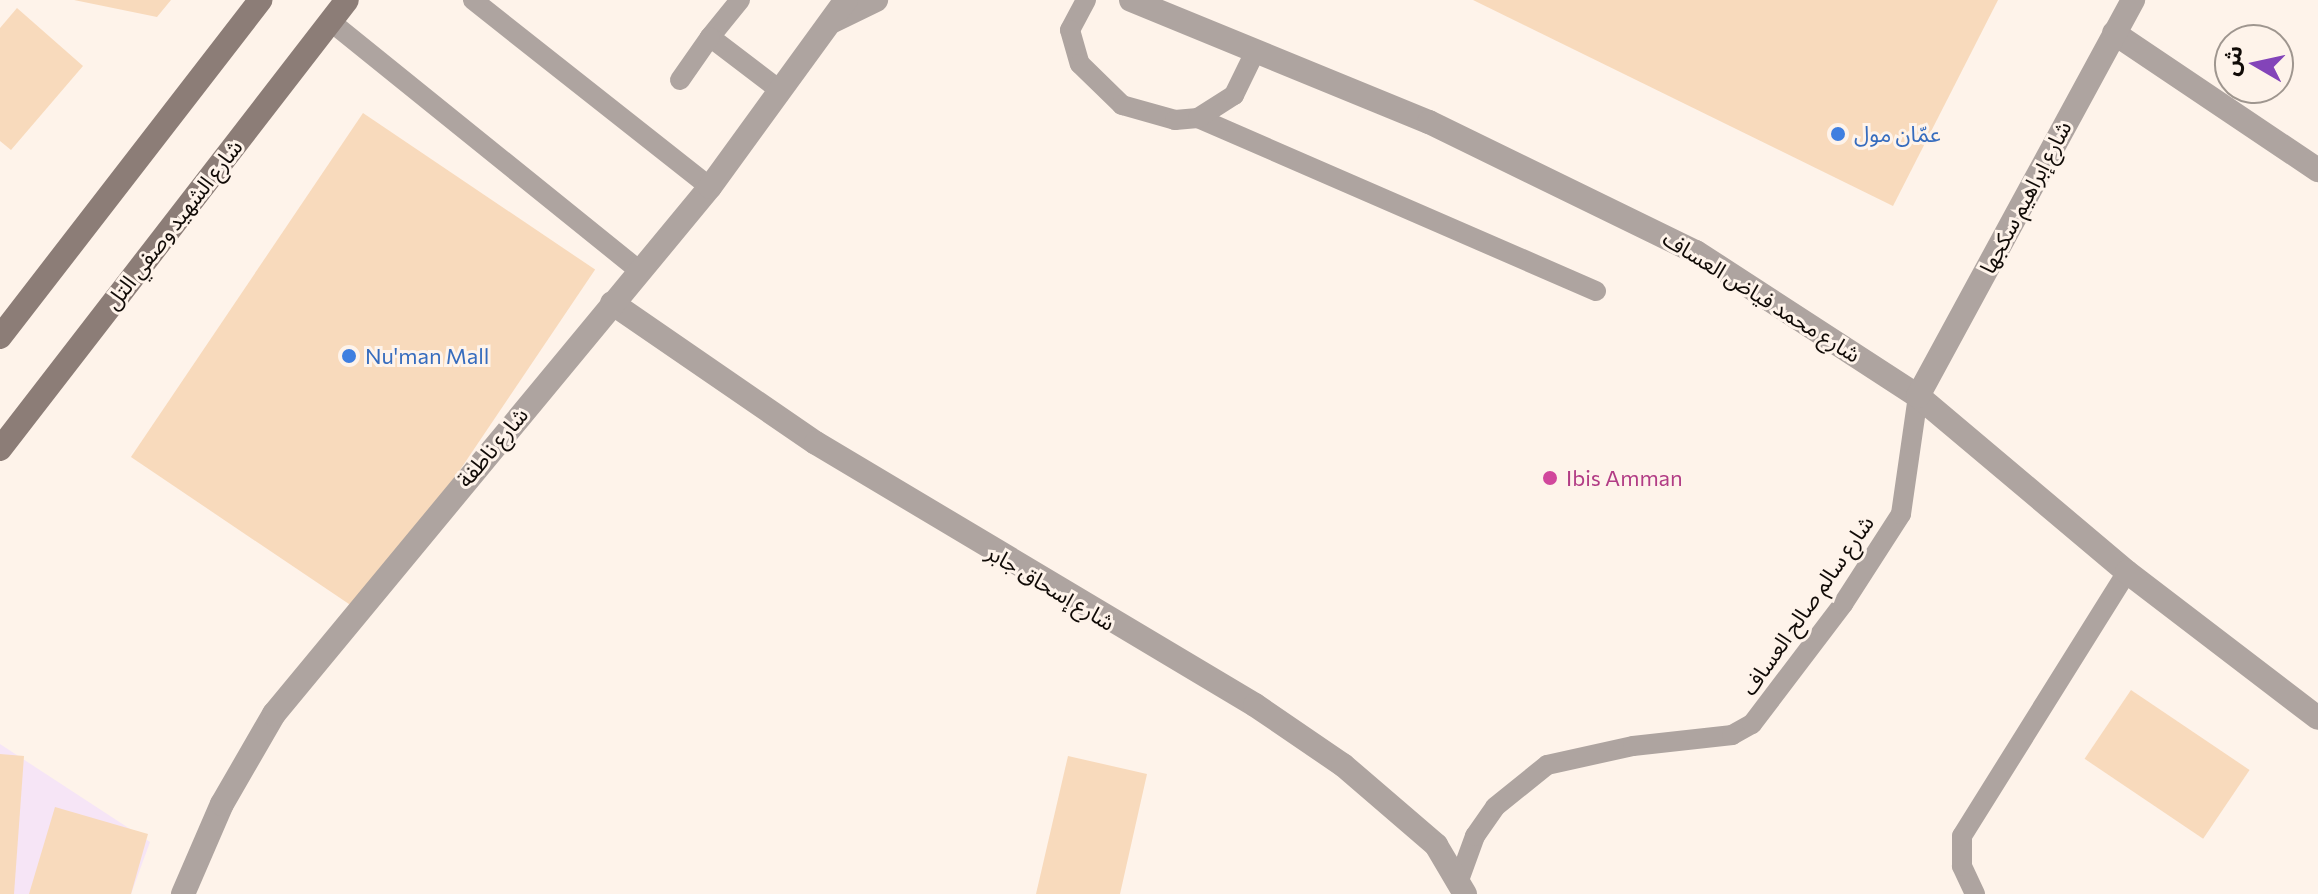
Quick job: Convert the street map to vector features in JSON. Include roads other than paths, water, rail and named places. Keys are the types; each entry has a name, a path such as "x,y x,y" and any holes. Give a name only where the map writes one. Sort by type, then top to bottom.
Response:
{"main road":[{"path":"0,337 260,0"},
{"name":"شارع الشهيد وصفي التل","path":"0,449 347,0"}],"street":[{"name":"شارع ناطفة","path":"183,894 222,804 274,714 710,187 840,10 876,0"},
{"name":"شارع محمد فياض العساف","path":"1131,0 1402,110 1642,224 1804,318 1918,396 2127,572 2318,718"},
{"name":"شارع إبراهيم سكجها","path":"1918,396 2133,0"},
{"path":"2114,33 2318,170"},
{"name":"شارع إسحاق جابر","path":"612,303 816,443 1255,705 1353,774 1436,845 1462,887"}],"lane":[{"path":"473,0 710,187"},
{"path":"680,80 740,0"},
{"path":"1086,0 1070,30 1080,64 1098,86 1148,114 1198,118 1596,291"},
{"path":"330,21 640,271"},
{"path":"710,37 781,91"},
{"path":"1198,118 1234,95 1255,52"},
{"name":"شارع سالم صالح العساف","path":"1462,887 1495,807 1547,765 1633,746 1732,735 1752,724 1843,604 1901,514 1918,396"},
{"path":"1975,894 1962,866 1962,836 2127,572"}],"place":[{"name":"عمّان مول","path":"1838,134"},
{"name":"Nu'man Mall","path":"349,356"},
{"name":"Ibis Amman","path":"1550,478"}]}
